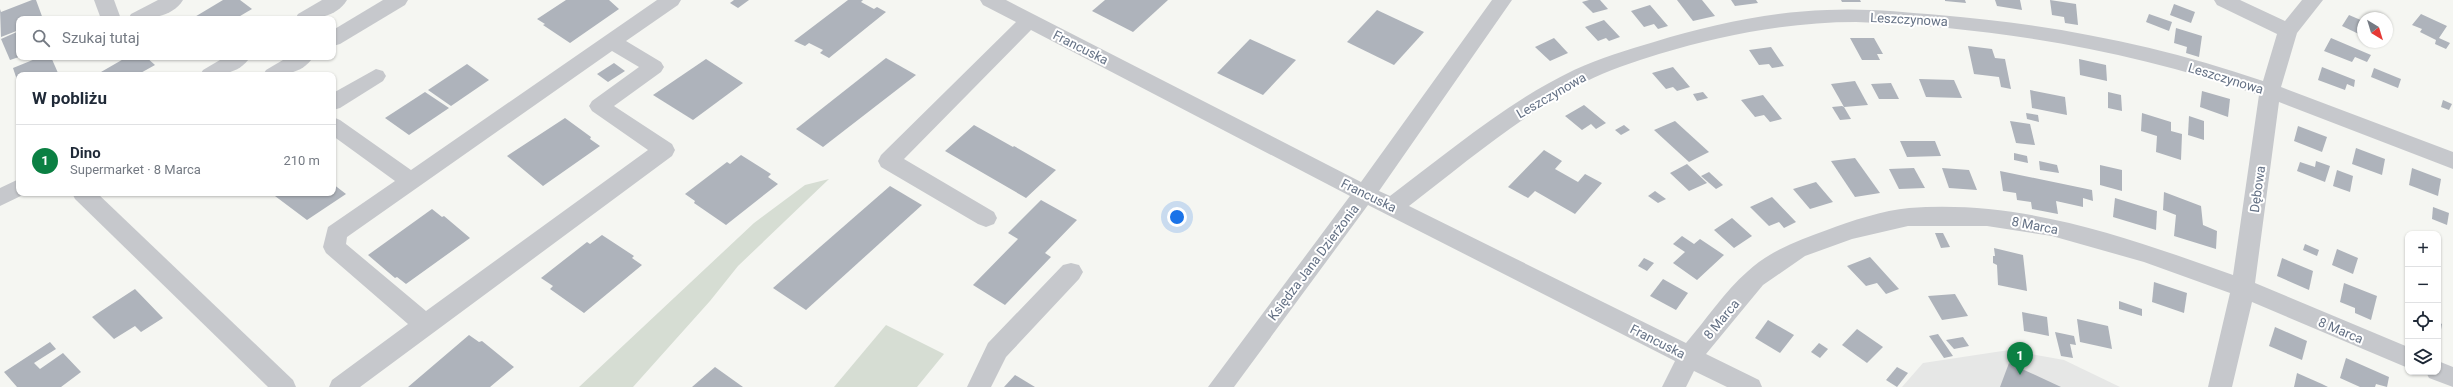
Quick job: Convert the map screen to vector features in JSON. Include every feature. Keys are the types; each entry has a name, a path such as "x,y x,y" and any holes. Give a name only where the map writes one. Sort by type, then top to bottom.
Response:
{"street":[{"path":"104,0 110,16"},
{"path":"144,16 173,0"},
{"path":"310,16 337,0"},
{"path":"336,37 398,0"},
{"path":"427,326 334,247 336,233 671,0"},
{"name":"Francuska","path":"990,0 1365,193 1750,387"},
{"name":"Księdza Jana Dzierżonia","path":"1220,387 1365,193 1502,0"},
{"path":"2224,0 2288,32"},
{"name":"Dębowa","path":"2220,387 2243,288 2270,91 2288,32 2313,0"},
{"name":"Leszczynowa","path":"1393,206 1516,114 1580,76 1682,41 1756,24 1818,16 1882,17 1979,24 2076,38 2165,59 2270,91 2453,160"},
{"path":"986,218 889,162 1029,20"},
{"path":"341,387 427,326 664,150 599,106 654,67 612,41"},
{"path":"215,72 235,60"},
{"path":"278,72 298,60"},
{"path":"336,101 376,76"},
{"path":"336,127 411,180"},
{"path":"0,198 16,189"},
{"path":"87,196 284,387"},
{"name":"8 Marca","path":"1674,387 1689,357 1755,278 1797,250 1849,231 1908,217 1986,216 2052,227 2147,254 2243,288 2405,357"},
{"path":"979,387 997,350 1071,272"},
{"path":"2441,372 2453,378"}],"shaded area":[{"path":"829,179 738,266 710,301 633,387 579,387 754,223 805,185"},
{"path":"886,325 944,354 917,387 834,387"},
{"path":"2009,350 2064,360 2120,387 1902,387 1923,363"}],"building":[{"path":"32,0 36,0 42,16 16,16 16,31 1,37 0,9 1,12"},
{"path":"223,0 240,0 252,9 240,16 196,16"},
{"path":"566,0 609,0 619,9 570,43 543,25 545,24 537,19"},
{"path":"734,0 749,0 738,8 730,3"},
{"path":"848,0 863,0 861,2 874,9 877,7 886,12 829,58 820,53 823,50 809,43 805,46 794,41"},
{"path":"1105,0 1168,0 1133,32 1092,11"},
{"path":"1589,0 1600,0 1608,9 1593,13 1582,2"},
{"path":"1677,0 1702,0 1715,16 1693,21"},
{"path":"1731,0 1756,0 1758,3 1735,6"},
{"path":"1841,0 1860,0 1861,2 1842,2"},
{"path":"1965,0 1966,3 1945,1"},
{"path":"1995,0 2020,0 2022,10 1997,6"},
{"path":"2050,0 2076,4 2078,25 2065,23 2064,17 2052,15"},
{"path":"2174,4 2195,12 2191,23 2170,15"},
{"path":"1650,5 1668,26 1658,29 1654,24 1644,27 1631,11"},
{"path":"1377,10 1424,32 1394,65 1347,42"},
{"path":"2149,14 2172,22 2169,31 2146,22"},
{"path":"2421,14 2447,26 2439,38 2450,43 2446,49 2435,44 2436,40 2420,32 2422,29 2412,25"},
{"path":"2349,15 2357,18 2357,33 2342,26"},
{"path":"1604,20 1620,37 1609,41 1606,38 1598,41 1585,27"},
{"path":"2176,28 2202,36 2199,57 2186,53 2187,47 2174,43"},
{"path":"16,32 16,58 10,60 1,39"},
{"path":"1554,38 1568,53 1550,61 1535,47"},
{"path":"1850,38 1874,38 1883,54 1877,54 1880,60 1862,60"},
{"path":"2331,38 2371,55 2367,62 2355,57 2352,62 2324,51"},
{"path":"1250,39 1296,60 1263,95 1217,73"},
{"path":"1968,46 1992,49 1995,58 2005,59 2011,89 2001,87 1999,77 1974,74"},
{"path":"1771,47 1784,66 1772,68 1769,64 1759,65 1749,50"},
{"path":"886,58 916,75 823,147 796,129"},
{"path":"706,59 743,83 693,120 653,95"},
{"path":"2079,59 2106,65 2107,81 2080,75"},
{"path":"33,60 52,60 58,72 16,72 16,77 13,68"},
{"path":"122,60 149,60 155,65 142,72 101,72"},
{"path":"614,63 625,71 608,82 597,74"},
{"path":"467,64 489,80 451,106 428,90"},
{"path":"1673,67 1690,87 1677,91 1673,87 1666,89 1652,73"},
{"path":"2322,67 2355,80 2354,87 2347,84 2345,90 2318,80"},
{"path":"2374,68 2401,79 2398,88 2371,77"},
{"path":"1919,79 1954,80 1962,98 1926,97"},
{"path":"1855,81 1868,105 1844,107 1831,84"},
{"path":"1891,83 1899,99 1879,99 1871,84"},
{"path":"2030,90 2065,97 2067,115 2032,108"},
{"path":"2202,91 2230,99 2228,117 2200,107"},
{"path":"425,92 449,108 409,135 385,118"},
{"path":"1703,92 1708,98 1697,101 1693,94"},
{"path":"2108,92 2121,95 2122,111 2108,108"},
{"path":"1763,95 1782,119 1770,122 1764,115 1755,117 1741,100"},
{"path":"2443,100 2452,104 2449,110 2441,107"},
{"path":"1584,105 1606,123 1596,129 1591,124 1582,130 1565,116"},
{"path":"1842,106 1851,119 1840,120 1832,107"},
{"path":"2026,113 2038,115 2039,122 2027,119"},
{"path":"2142,113 2171,122 2171,131 2182,134 2181,160 2156,152 2157,136 2141,131"},
{"path":"2189,116 2204,121 2204,140 2188,135"},
{"path":"565,118 591,137 590,139 600,146 543,186 507,156"},
{"path":"1675,121 1709,152 1689,162 1654,130"},
{"path":"2010,121 2030,124 2035,145 2016,143"},
{"path":"974,125 1056,170 1026,198 945,151"},
{"path":"1624,125 1630,130 1621,135 1615,130"},
{"path":"2298,126 2327,137 2322,152 2294,141"},
{"path":"1900,141 1935,141 1941,156 1907,157"},
{"path":"2356,148 2385,159 2382,175 2352,164"},
{"path":"1544,150 1562,161 1555,169 1578,182 1585,174 1602,183 1575,214 1535,191 1528,198 1508,187"},
{"path":"2014,153 2027,156 2028,163 2014,160"},
{"path":"741,155 771,174 768,177 778,184 726,225 694,203 695,201 685,194 727,162 730,164"},
{"path":"1855,158 1880,193 1855,197 1831,161"},
{"path":"2039,161 2057,165 2059,173 2040,170"},
{"path":"2316,161 2330,166 2325,182 2297,171 2300,162 2315,167"},
{"path":"1687,164 1707,183 1689,191 1670,173"},
{"path":"2100,165 2122,170 2122,191 2100,185"},
{"path":"1914,168 1925,188 1899,189 1889,169"},
{"path":"1942,168 1969,170 1977,190 1949,188"},
{"path":"2412,168 2441,179 2438,196 2409,185"},
{"path":"2337,170 2353,176 2350,192 2333,186"},
{"path":"2000,171 2092,190 2093,201 2083,198 2083,207 2056,201 2058,214 2032,209 2031,202 2017,200 2016,193 2003,191"},
{"path":"1709,172 1723,185 1716,189 1701,176"},
{"path":"1816,182 1833,202 1810,209 1793,189"},
{"path":"336,186 346,194 307,220 275,196 336,196"},
{"path":"890,186 922,205 806,310 773,288"},
{"path":"1655,191 1666,199 1658,203 1648,196"},
{"path":"2164,192 2201,206 2203,225 2217,231 2216,249 2174,236 2176,215 2163,210"},
{"path":"1772,197 1796,222 1784,228 1779,222 1769,226 1750,207"},
{"path":"2115,198 2157,211 2156,230 2113,217"},
{"path":"1041,200 1077,220 1045,253 1051,257 1005,305 973,285 1018,239 1008,233"},
{"path":"2433,207 2449,213 2447,225 2432,219"},
{"path":"432,209 442,217 444,216 470,238 406,284 397,277 395,278 368,255"},
{"path":"1732,218 1752,236 1734,248 1714,230"},
{"path":"1935,233 1943,233 1950,247 1941,248"},
{"path":"602,235 634,256 632,258 642,265 584,313 550,289 553,286 541,278 587,242 590,244"},
{"path":"1682,236 1694,244 1700,239 1724,255 1697,280 1673,263 1685,252 1673,244"},
{"path":"2305,244 2319,250 2317,256 2303,250"},
{"path":"1994,248 2023,255 2027,291 1998,285 1997,265 1993,263 1993,256 1995,256"},
{"path":"2337,249 2358,258 2353,274 2332,265"},
{"path":"1870,257 1899,289 1886,294 1877,283 1866,286 1847,266"},
{"path":"1644,258 1654,263 1647,271 1638,266"},
{"path":"2282,258 2313,271 2309,290 2277,276"},
{"path":"1663,279 1688,293 1676,310 1650,296"},
{"path":"2154,282 2187,293 2184,313 2152,302"},
{"path":"2344,283 2377,296 2371,320 2355,313 2355,308 2340,302"},
{"path":"135,289 163,318 141,332 135,326 114,339 92,317"},
{"path":"1955,294 1968,316 1942,320 1928,296"},
{"path":"2119,301 2142,309 2142,316 2119,309"},
{"path":"2022,312 2047,317 2049,336 2024,331"},
{"path":"2077,319 2108,326 2112,349 2080,342"},
{"path":"1768,320 1794,335 1780,353 1755,338"},
{"path":"2275,327 2307,341 2302,360 2269,346"},
{"path":"1857,329 1883,347 1867,363 1842,345"},
{"path":"2055,332 2074,336 2076,345 2070,344 2073,358 2061,356"},
{"path":"1938,334 1953,356 1944,358 1929,336"},
{"path":"469,335 479,342 482,341 514,367 490,387 408,387"},
{"path":"1963,337 1969,346 1954,349 1946,340"},
{"path":"50,342 56,349 34,363 40,369 63,353 81,372 61,387 17,387 4,372"},
{"path":"1819,343 1828,349 1820,358 1811,352"},
{"path":"2346,358 2389,377 2387,387 2376,384 2375,387 2360,387 2340,378"},
{"path":"2009,363 2061,387 2000,387"},
{"path":"715,367 743,387 692,387"},
{"path":"1897,367 1908,373 1897,387 1886,380"},
{"path":"2297,373 2322,384 2328,387 2294,387"},
{"path":"1015,375 1035,387 1004,387"}],"place":[{"name":"Dino","path":"2020,375"}]}
